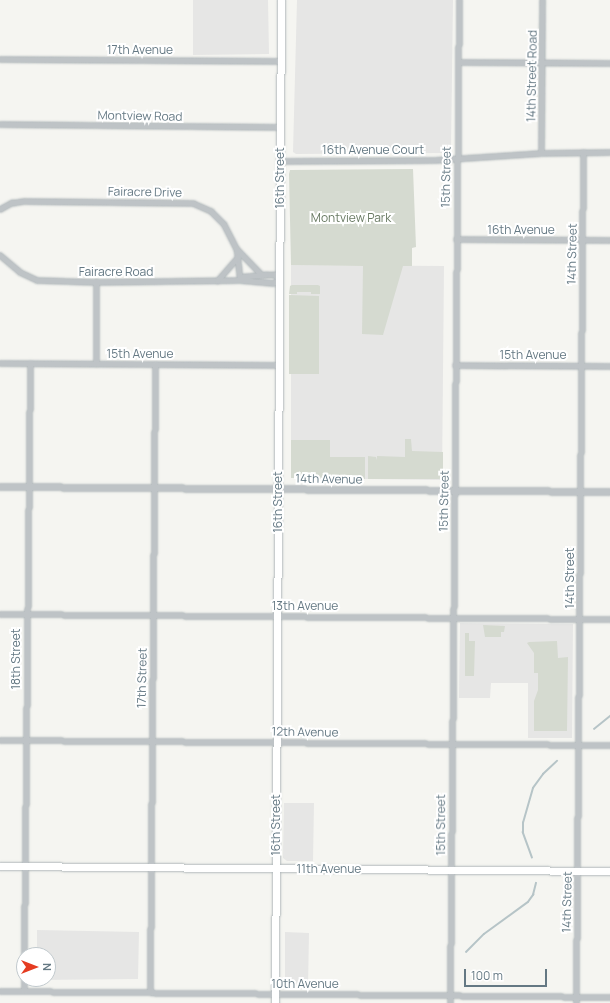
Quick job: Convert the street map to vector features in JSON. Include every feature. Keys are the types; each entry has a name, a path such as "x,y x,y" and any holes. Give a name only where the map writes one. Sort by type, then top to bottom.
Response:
{"main road":[{"name":"16th Street","path":"275,1003 281,0"},
{"name":"11th Avenue","path":"0,866 610,871"}],"street":[{"name":"15th Street","path":"450,1003 458,0"},
{"name":"14th Street Road","path":"541,152 542,0"},
{"name":"17th Avenue","path":"0,59 281,62"},
{"path":"458,62 610,63"},
{"name":"Montview Road","path":"0,124 280,127"},
{"name":"16th Avenue Court","path":"280,161 456,159 488,155 541,152 610,152"},
{"name":"14th Street","path":"576,1003 583,152"},
{"name":"Fairacre Drive","path":"0,210 11,203 24,201 193,203 211,211 224,224 238,249 240,280"},
{"name":"16th Avenue","path":"456,239 610,240"},
{"path":"238,249 262,275"},
{"name":"Fairacre Road","path":"0,255 20,272 37,280 96,282 240,280 273,283 279,280 274,275 262,275 244,277 240,280"},
{"path":"217,281 233,264 238,256"},
{"path":"96,282 96,364"},
{"name":"15th Avenue","path":"0,363 279,365"},
{"name":"18th Street","path":"24,947 30,363"},
{"name":"17th Street","path":"150,992 155,364"},
{"name":"15th Avenue","path":"455,365 610,366"},
{"name":"14th Avenue","path":"0,487 610,492"},
{"name":"13th Avenue","path":"0,614 610,618"},
{"name":"12th Avenue","path":"0,740 610,745"},
{"name":"10th Avenue","path":"0,991 610,998"}],"shaded area":[{"path":"193,0 268,0 269,54 193,55"},
{"path":"297,0 453,0 451,151 449,153 296,154 293,152"},
{"path":"291,265 444,266 442,480 291,478"},
{"path":"460,623 573,624 572,738 528,738 528,683 491,683 490,698 459,698"},
{"path":"284,803 314,803 313,861 287,861 283,858"},
{"path":"37,930 139,932 138,979 56,980 56,947 37,947"},
{"path":"285,932 309,933 308,987 285,986"}],"green space":[{"name":"Montview Park","path":"413,169 416,247 412,248 412,266 403,266 383,335 362,334 363,266 291,265 290,170"},
{"path":"318,285 320,286 320,294 311,294 311,292 297,292 297,294 289,294 290,286"},
{"path":"289,295 319,296 319,374 289,374"},
{"path":"405,439 411,439 412,451 443,452 443,479 368,479 368,456 376,457 377,460 377,456 405,457"},
{"path":"291,440 330,440 330,457 365,457 365,479 291,478"},
{"path":"483,625 505,626 504,632 501,632 501,637 485,637"},
{"path":"465,633 469,633 469,641 475,641 474,676 465,676"},
{"path":"557,641 558,658 568,657 567,731 534,731 534,701 538,690 538,673 534,673 534,653 527,643"}],"waterway":[{"path":"594,729 610,716"},
{"path":"532,858 523,833 523,823 533,788 543,774 557,761"},
{"path":"466,952 484,934 528,902 533,895 536,883"}]}
